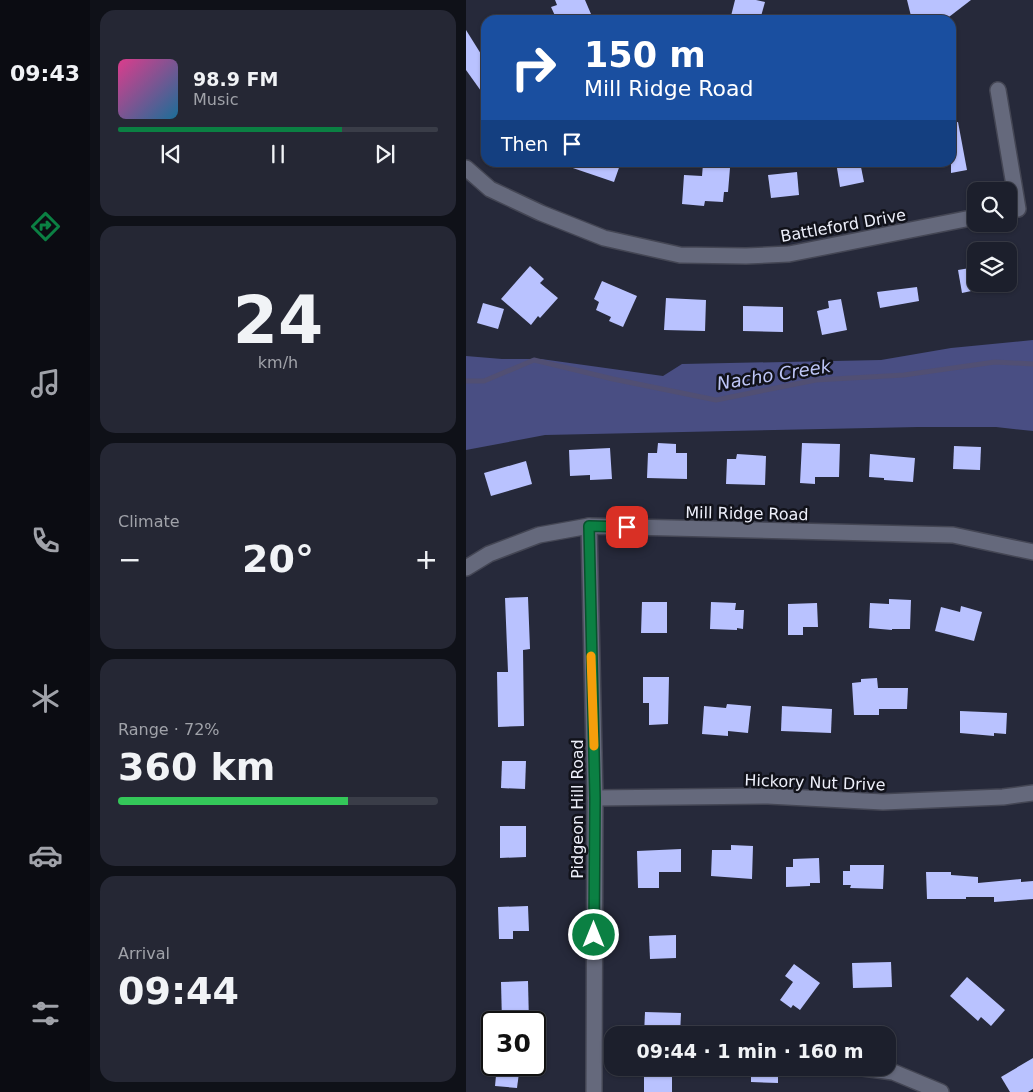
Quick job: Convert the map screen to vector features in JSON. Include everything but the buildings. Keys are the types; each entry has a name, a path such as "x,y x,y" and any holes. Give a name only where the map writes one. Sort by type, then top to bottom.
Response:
{"street":[{"path":"998,90 1020,208"},
{"name":"Battleford Drive","path":"466,168 490,189 542,213 604,238 680,254 746,256 789,254 967,219"},
{"name":"Mill Ridge Road","path":"466,568 489,554 539,535 589,526 953,535 1033,552"},
{"name":"Pidgeon Hill Road","path":"589,526 595,798 594,1092"},
{"name":"Hickory Nut Drive","path":"595,798 768,796 883,802 1003,798 1033,793"},
{"path":"896,1073 940,1092"}],"shaded area":[{"path":"1033,340 1033,431 996,427 918,427 545,435 466,450 466,356 502,359 541,359 663,376 682,364 881,360 951,348"}],"waterway":[{"name":"Nacho Creek","path":"466,381 484,381 534,360 613,379 716,400 816,380 904,375 995,362 1033,364"}],"slow traffic":[{"path":"591,656 594,746"}],"route":[{"path":"594,935 595,798 589,526 627,527"}]}
